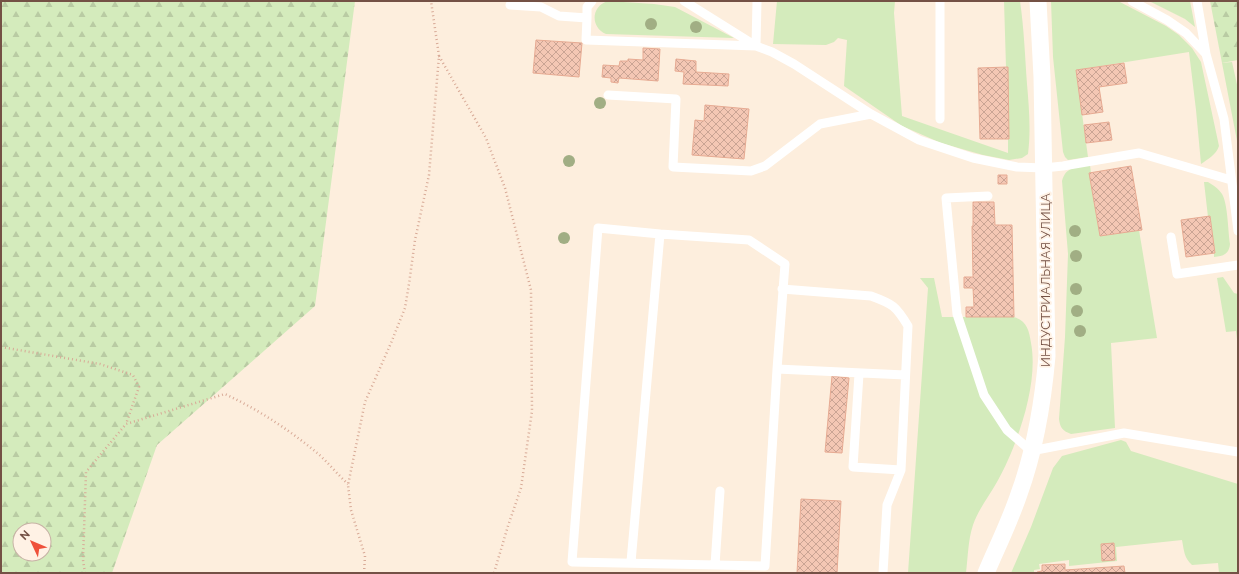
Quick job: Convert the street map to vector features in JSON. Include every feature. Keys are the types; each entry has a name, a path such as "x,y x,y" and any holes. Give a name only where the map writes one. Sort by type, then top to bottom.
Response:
{"street":[{"name":"ИНДУСТРИАЛЬНАЯ УЛИЦА","path":"986,573 1019,494 1032,451 1044,386 1047,356 1042,77 1038,1"}],"lane":[{"path":"592,1 587,7 586,40 756,46"},
{"path":"684,1 756,46 772,52 794,64 871,114 919,140 973,158 1017,167 1044,168 1139,153 1231,180"},
{"path":"756,46 757,1"},
{"path":"940,1 940,119"},
{"path":"1132,1 1167,20 1186,33 1206,54"},
{"path":"1197,1 1206,54 1224,119 1238,231"},
{"path":"510,5 542,7 559,16 586,18"},
{"path":"608,95 676,99 673,167 751,171 765,166 820,124 871,114"},
{"path":"988,196 946,198 957,314 984,395 1007,430 1032,451 1124,433 1238,452"},
{"path":"598,228 660,234 749,240 785,264 776,369 764,569 715,565 631,562 572,562 598,228"},
{"path":"631,562 660,234"},
{"path":"1172,238 1177,274 1238,266"},
{"path":"782,288 871,296 895,307 908,326 901,470 886,505 883,573"},
{"path":"776,369 905,375"},
{"path":"859,374 853,467 901,470"},
{"path":"715,565 720,491"},
{"path":"646,563 646,573"}],"path":[{"path":"364,573 365,556 351,510 348,485 365,402 405,308 415,240 429,175 439,56 431,1"},
{"path":"439,56 486,138 505,188 531,290 532,411 521,488 494,573"},
{"path":"1,347 100,364 133,375 139,387 126,424 86,472 83,560 85,573"},
{"path":"126,424 225,394 248,405 317,452 348,485"}],"green space":[{"path":"1,1 355,1 315,306 157,445 112,573 1,573"},
{"path":"608,1 675,7 734,38 606,34 597,27 595,17 598,7"},
{"path":"777,1 895,1 894,13 902,116 1008,153 1008,67 1006,67 1004,1 1020,1 1029,110 1028,154 1022,158 1009,160 983,155 941,143 902,126 844,86 847,40 838,38 834,42 826,45 773,44"},
{"path":"1051,1 1118,1 1166,26 1179,35 1192,48 1201,62 1219,146 1214,154 1201,164 1189,52 1076,70 1088,157 1068,160 1063,152 1053,57"},
{"path":"1149,1 1190,1 1195,27 1185,19"},
{"path":"1210,1 1238,1 1238,60 1222,63"},
{"path":"1232,62 1238,89 1238,146 1222,63"},
{"path":"1090,165 1091,173 1089,173 1100,236 1139,230 1157,338 1111,343 1115,428 1071,434 1062,429 1059,419 1065,337 1068,254 1062,181 1066,173 1072,168"},
{"path":"1204,182 1208,182 1219,190 1226,204 1230,244 1227,252 1221,256 1214,257 1215,253 1210,217 1208,217"},
{"path":"1223,277 1234,293 1238,294 1238,348 1236,331 1226,332 1217,278"},
{"path":"920,278 934,278 942,317 1014,317 1022,321 1027,327 1031,343 1033,359 1032,377 1029,396 1019,433 1005,467 975,519 969,543 966,573 908,573 928,288"},
{"path":"1121,440 1126,442 1131,451 1238,484 1237,573 1219,573 1218,563 1192,565 1186,557 1182,540 1116,547 1117,561 1069,566 1069,560 1039,564 1040,569 1034,570 1034,573 1011,573 1031,527 1053,468 1062,456"}],"building":[{"path":"536,40 582,43 579,77 533,73"},
{"path":"643,48 660,49 658,81 619,78 618,83 611,82 611,78 602,77 603,65 619,66 620,61 628,61 628,59 643,60"},
{"path":"676,59 696,61 696,72 729,74 728,86 683,84 684,72 675,71"},
{"path":"1124,63 1127,83 1099,87 1103,112 1082,115 1076,70"},
{"path":"1008,67 1009,139 980,139 978,68"},
{"path":"705,105 749,109 744,159 692,155 695,120 704,121"},
{"path":"1109,122 1112,140 1086,143 1084,125"},
{"path":"1131,166 1142,230 1100,236 1089,173"},
{"path":"998,175 1007,175 1007,184 998,184"},
{"path":"973,202 994,202 995,225 1012,225 1014,317 966,317 966,307 974,307 973,288 964,288 964,277 973,277"},
{"path":"1210,216 1215,253 1186,257 1181,220"},
{"path":"832,376 849,378 842,453 825,452"},
{"path":"801,499 841,501 837,573 797,573"},
{"path":"1114,543 1115,560 1102,561 1101,544"},
{"path":"1065,564 1065,570 1124,566 1125,573 1037,573 1042,571 1042,565"}]}
